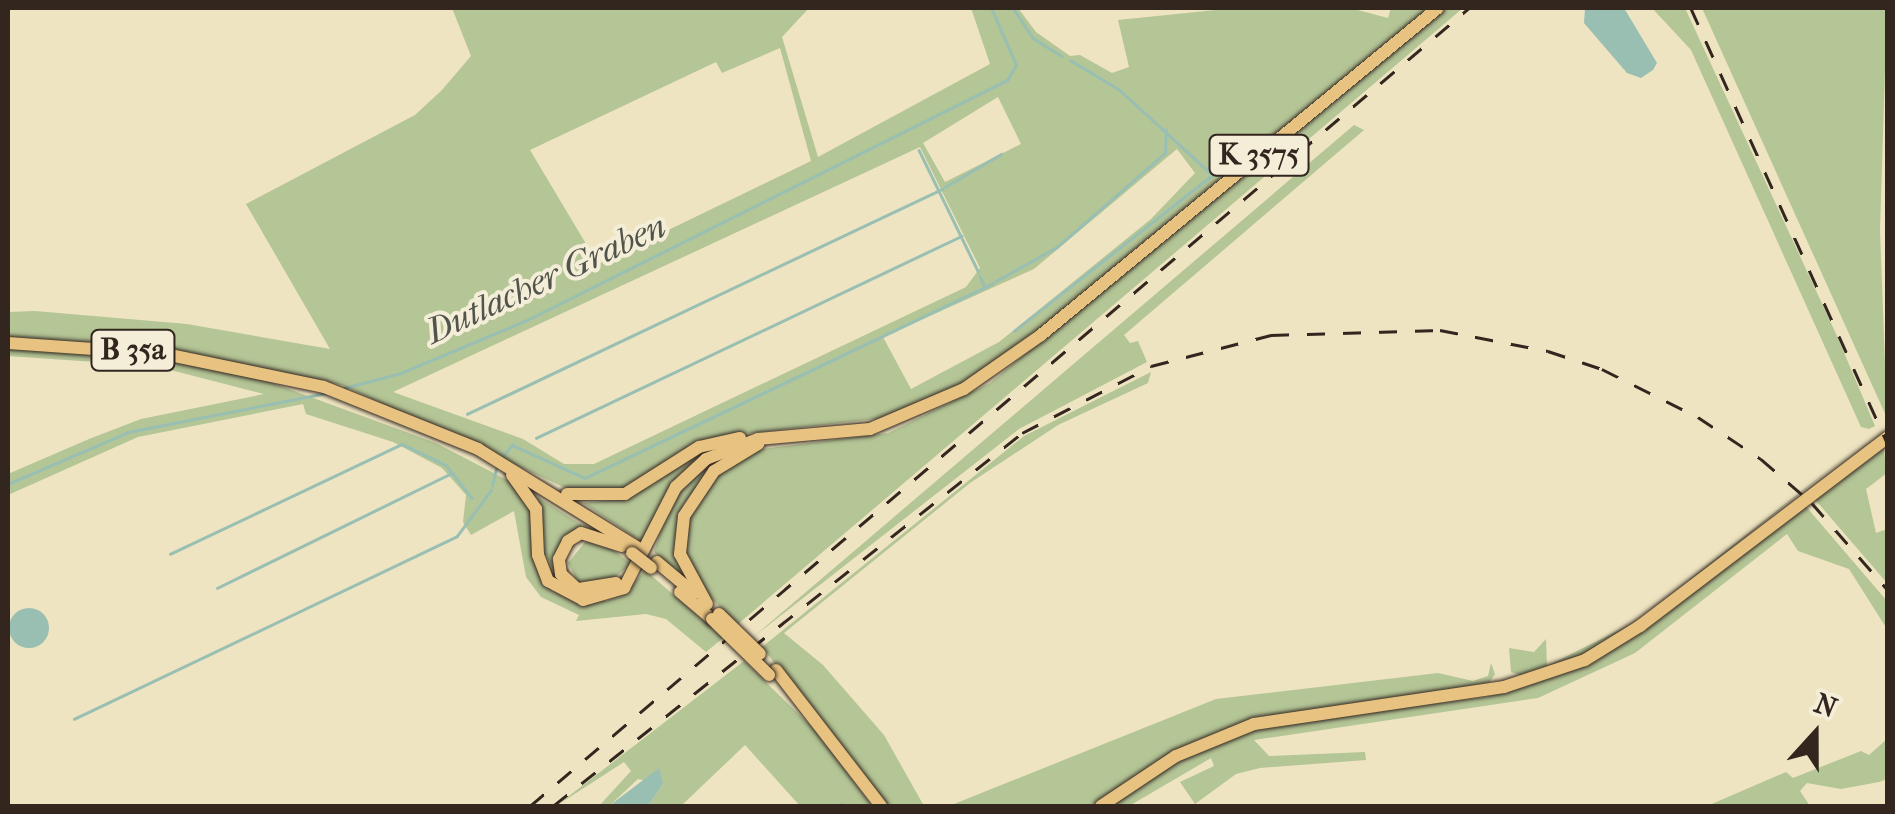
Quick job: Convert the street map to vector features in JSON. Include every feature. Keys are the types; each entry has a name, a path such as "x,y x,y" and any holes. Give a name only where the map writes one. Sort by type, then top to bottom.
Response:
{"main road":[{"name":"K 3575","path":"649,566 684,476 717,452 764,438 870,429 928,408 986,376 1438,8"},
{"name":"B 35a","path":"8,343 119,348 256,372 333,393 476,452 631,549"},
{"name":"B 35a","path":"256,372 308,390 333,393"},
{"path":"1100,806 1166,761 1254,724 1504,688 1585,660 1640,626 1888,437"},
{"path":"552,490 613,497 700,447 764,438"},
{"path":"707,604 680,554 684,516 714,471 764,438"},
{"path":"507,470 536,510 538,555 548,582 573,598 592,600 624,588 649,566"},
{"name":"B 35a","path":"507,470 552,490 716,616"},
{"path":"631,549 596,534 574,537 561,552 561,574 571,586 587,591 610,586 649,566"},
{"name":"B 35a","path":"649,566 707,604 824,729 881,806"}],"green space":[{"path":"452,8 809,8 782,37 818,157 990,64 971,8 1018,8 1036,32 1070,56 1080,55 1112,73 1129,67 1118,20 1235,8 1350,8 1388,18 1391,8 1432,8 1047,324 961,385 884,418 715,437 621,492 572,491 342,385 163,349 8,338 8,312 35,311 187,324 330,349 246,204 415,115 471,56","holes":["780,48 811,161 598,264 530,150 716,62 722,73","998,97 1021,144 945,182 923,143","920,147 980,268 966,287 594,464 564,464 523,439 393,392","1177,149 1195,173 1151,219 999,342 911,389 883,337 1034,269"]},
{"path":"1445,8 1463,8 738,624 699,587 686,565 683,531 706,483 754,450 888,433 990,383"},
{"path":"1652,8 1685,8 1875,426 1861,427 1691,50"},
{"path":"1702,8 1887,8 1880,230 1887,418"},
{"path":"1354,125 1364,130 1124,335 1130,343 1138,341 1147,362 1019,429 752,638"},
{"path":"8,347 168,358 267,381 436,443 511,482 531,507 540,576 552,591 576,601 606,601 624,595 645,570 723,638 706,652 666,619 646,614 576,621 579,615 541,597 526,577 514,511 471,535 463,522 466,495 442,468 393,442 306,414 303,404 138,437 8,495 8,474 89,439 141,419 264,394 155,366 8,356"},
{"path":"1151,372 1148,383 1058,425 970,483 784,633 823,665 884,735 924,806 886,806 762,647 1024,436"},
{"path":"727,441 680,474 645,544 583,503 623,499 686,458"},
{"path":"1883,444 1887,473 1866,489 1876,533 1887,529 1887,583 1812,496"},
{"path":"1860,445 1638,623 1583,656 1523,676 1511,672 1509,648 1534,652 1546,639 1547,666 1637,621"},
{"path":"729,451 684,503 675,540 682,576 654,552 660,533 681,489"},
{"path":"538,497 582,525 555,554 561,583 544,552"},
{"path":"1803,503 1887,601 1887,629 1849,569 1798,551 1787,534 1635,653 1538,698 1254,740 1269,756 1365,752 1366,760 1260,768 1236,774 1195,804 1180,782 1214,766 1211,758 1129,806 1107,806 1169,764 1252,727 1486,697 1567,672"},
{"path":"586,541 608,546 631,564 614,578 578,582 568,563"},
{"path":"744,661 815,730 872,806 800,806 745,745 681,806 648,806 663,784 638,779 609,806 599,806 631,771 624,762 556,806"},
{"path":"1491,663 1495,674 1489,683 1271,716 1122,785 1095,806 949,806 1216,699 1438,673 1473,681 1488,676"},
{"path":"1887,739 1887,779 1879,782 1841,789 1807,783 1800,791 1810,806 1707,806 1786,772 1793,778 1861,751 1869,755"}],"water":[{"path":"1585,8 1624,8 1657,63 1653,70 1641,78 1627,73 1584,23"},
{"path":"29,608 43,614 49,628 43,642 29,648 15,642 9,628 15,614"},
{"path":"659,768 663,784 648,806 609,806"}],"waterway":[{"name":"Dutlacher Graben","path":"344,388 401,373 527,320 1007,80 1016,65 991,8"},
{"path":"1013,8 1033,38 1062,56"},
{"path":"1014,331 1212,175 1119,90 1071,61"},
{"path":"996,281 1057,247 1165,153 1166,130"},
{"path":"919,150 978,271"},
{"path":"945,187 1001,154"},
{"path":"467,414 942,189"},
{"path":"536,438 962,236"},
{"path":"980,276 985,287"},
{"path":"502,457 512,445 585,478 993,283"},
{"name":"Dutlacher Graben","path":"8,484 128,432 326,393"},
{"path":"170,554 402,444 446,465 472,498"},
{"path":"492,486 496,469"},
{"path":"217,588 452,473"},
{"path":"74,719 457,536 491,490"}],"railway":[{"path":"530,806 1469,8"},
{"path":"1691,8 1888,445"},
{"path":"1888,83 1888,286"},
{"path":"553,806 1022,433 1151,366 1271,335 1440,330 1548,351 1602,369 1698,417 1761,459 1812,503 1888,590"}]}
